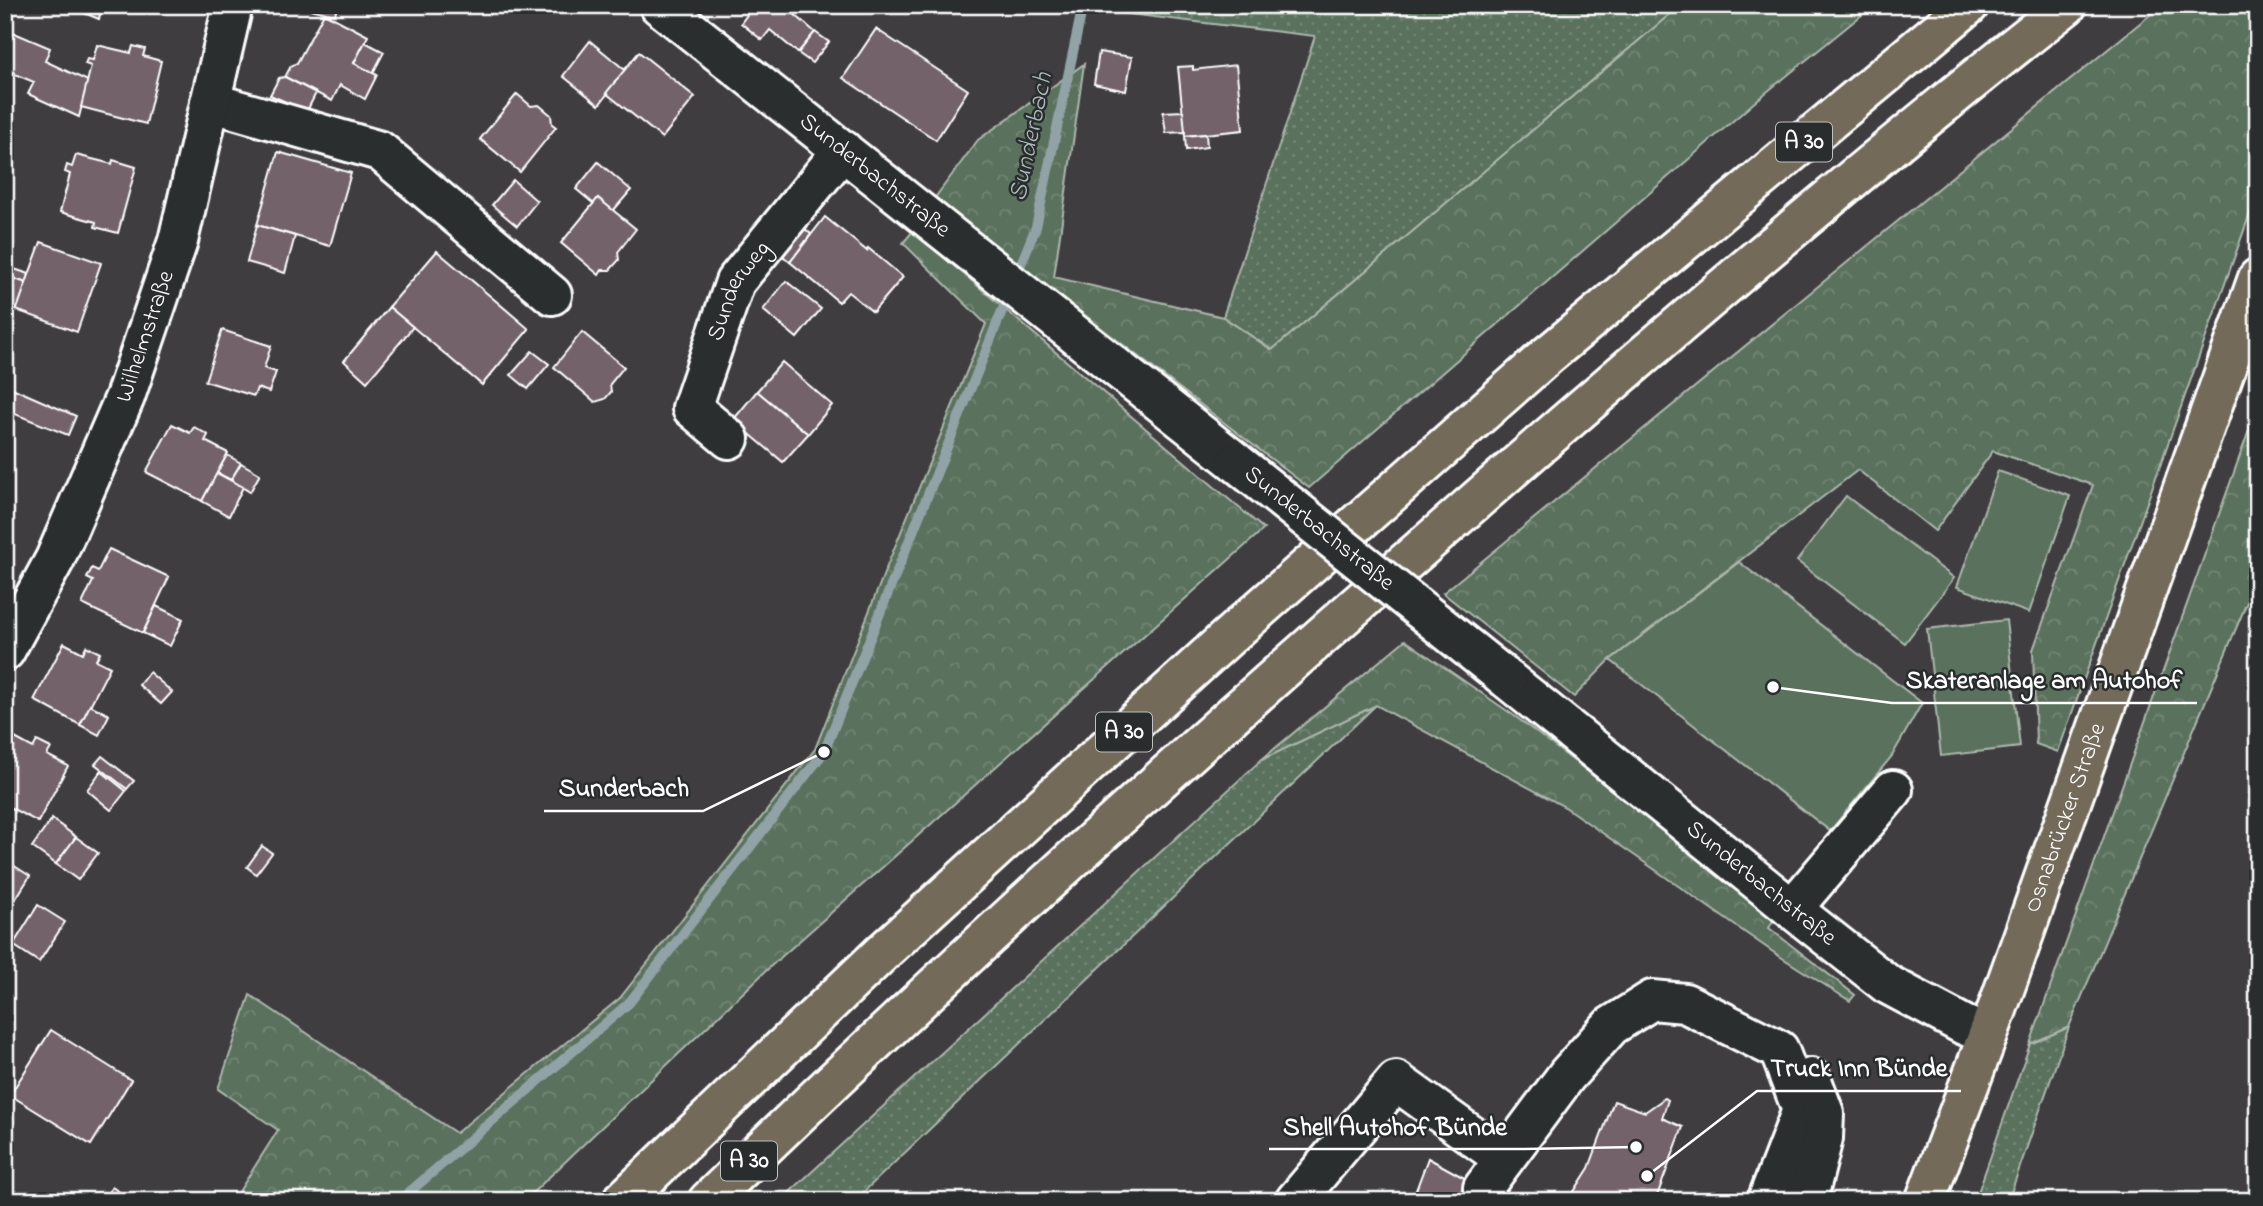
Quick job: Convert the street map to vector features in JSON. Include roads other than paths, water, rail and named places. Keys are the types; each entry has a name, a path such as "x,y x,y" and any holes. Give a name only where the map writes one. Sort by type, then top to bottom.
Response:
{"main road":[{"name":"A 30","path":"622,1201 885,950 1228,637 1548,355 1969,5"},
{"name":"A 30","path":"708,1201 933,989 1297,657 1594,397 1968,83 2067,5"},
{"name":"Osnabrücker Straße","path":"1926,1201 1988,1035 2258,278"}],"street":[{"name":"Wilhelmstraße","path":"5,651 55,559 125,397 177,241 233,5"},
{"name":"Sunderbachstraße","path":"659,5 1507,678 1887,984 1988,1035"},
{"path":"210,102 380,151 552,295"},
{"name":"Sunderweg","path":"729,439 692,408 735,282 843,150"},
{"path":"1792,909 1894,790"},
{"path":"1295,1201 1396,1081 1493,1173 1567,1074 1611,1026 1652,1000 1685,1003 1779,1050 1799,1063 1810,1075 1824,1112 1823,1138 1807,1201"},
{"path":"1767,1201 1802,1110 1779,1050"}],"waterway":[{"name":"Sunderbach","path":"1016,276 1036,227 1083,5"},
{"name":"Sunderbach","path":"399,1201 629,1003 824,752 1004,306"}],"place":[{"name":"Skateranlage am Autohof","path":"1773,687"},
{"name":"Sunderbach","path":"824,752"},
{"name":"Shell Autohof Bünde","path":"1636,1147"},
{"name":"Truck Inn Bünde","path":"1647,1176"}]}
